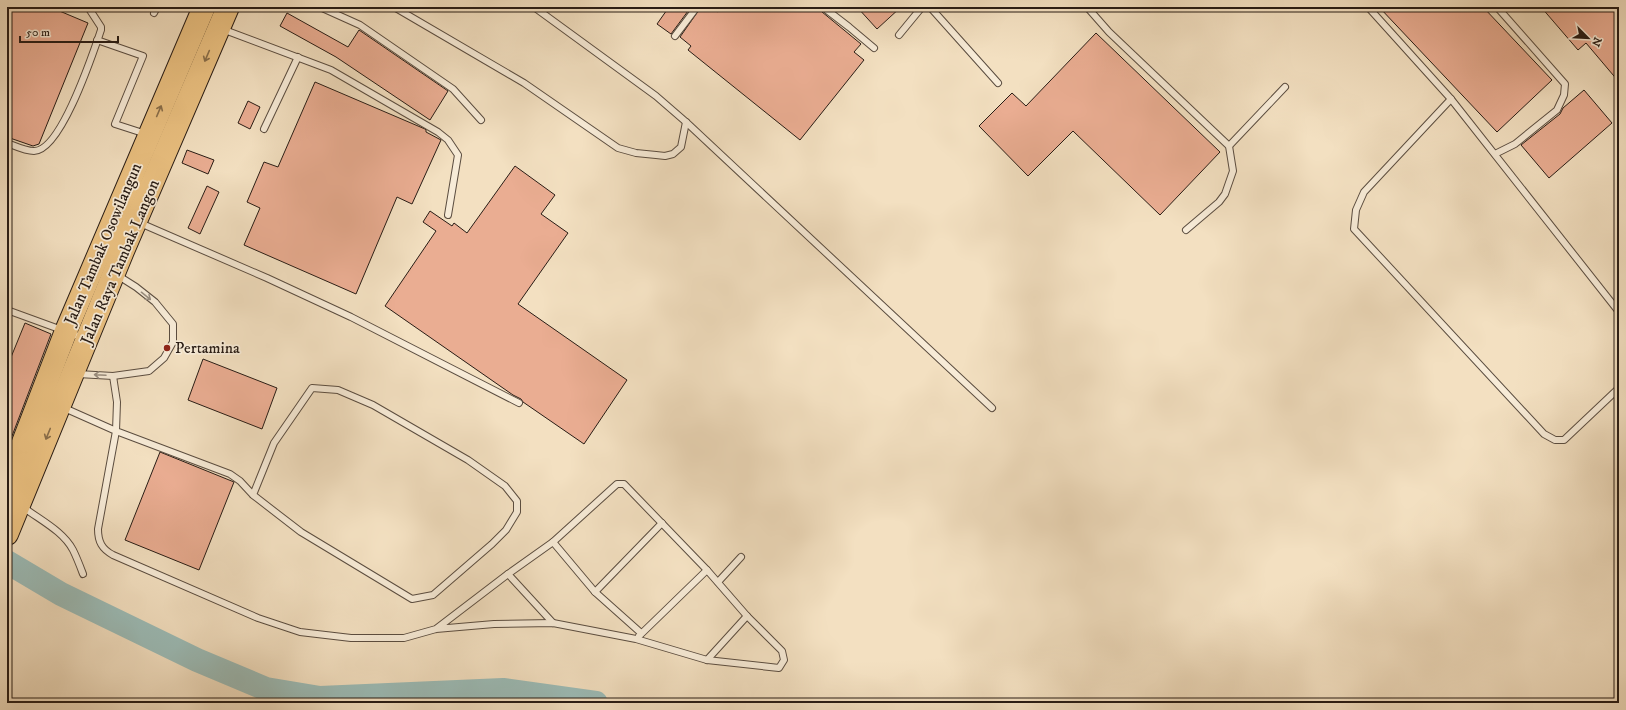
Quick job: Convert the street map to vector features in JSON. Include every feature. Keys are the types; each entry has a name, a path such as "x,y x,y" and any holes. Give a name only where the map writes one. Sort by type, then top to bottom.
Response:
{"highway":[{"name":"Jalan Tambak Osowilangun","path":"7,484 50,403 63,370 66,331 104,268 149,135 204,7"},
{"name":"Jalan Raya Tambak Langon","path":"63,370 87,340 104,268 137,221 228,7"},
{"path":"13,519 50,403"}],"lane":[{"path":"7,143 22,149 34,151 44,147 57,132 73,104 101,27 88,7"},
{"path":"154,13 157,7"},
{"path":"320,7 360,25 453,88 481,120"},
{"path":"394,7 524,83 618,148 636,153 665,156 673,154 681,147 686,122"},
{"path":"534,7 656,96 686,122 992,408"},
{"path":"675,36 697,7"},
{"path":"823,7 874,48"},
{"path":"899,35 922,7"},
{"path":"930,7 998,82"},
{"path":"1087,7 1109,32 1228,146 1233,171 1225,194 1219,202 1186,230"},
{"path":"1368,7 1451,98 1619,312"},
{"path":"1495,154 1515,144 1557,110 1564,95 1566,84 1497,7"},
{"path":"219,28 331,70 438,132 448,140 458,155 448,215"},
{"path":"97,40 143,56 115,124 149,135"},
{"path":"264,129 298,57"},
{"path":"1228,146 1285,87"},
{"path":"1451,98 1364,192 1356,210 1354,229 1544,434 1555,440 1564,440 1619,388"},
{"path":"137,221 267,278 351,317 519,404"},
{"path":"63,370 113,376 149,371 164,358 173,342 173,324 155,302 136,287 104,268"},
{"path":"7,310 87,340"},
{"path":"113,376 117,402 116,431 98,529 99,540 106,551 258,618 300,632 351,638 404,638 436,629 494,624 553,623 636,639 707,660 779,668 784,660 782,651 747,616 707,570 624,484 617,484 553,542 436,629"},
{"path":"50,403 116,431 230,474 240,481 253,495 301,532 412,599 433,595 492,544 506,530 517,512 517,501 505,486 468,460 373,405 338,390 312,388 274,443 253,495"},
{"path":"13,519 54,530 69,544 74,551 83,574"},
{"path":"595,592 662,524"},
{"path":"553,542 595,592 641,633"},
{"path":"718,582 741,557"},
{"path":"636,639 707,570"},
{"path":"508,574 553,623"},
{"path":"707,660 747,616"}],"building":[{"path":"7,7 50,7 88,23 39,144 33,146 7,137"},
{"path":"669,7 691,7 671,34 657,24"},
{"path":"701,7 712,7 718,12 722,7 816,7 861,44 854,52 864,60 800,140 688,50 691,46 680,37"},
{"path":"857,7 901,7 877,29"},
{"path":"1379,7 1483,7 1552,80 1497,132"},
{"path":"1541,7 1619,7 1619,82 1586,43 1578,50"},
{"path":"287,13 348,47 359,30 448,91 430,120 336,57 280,26"},
{"path":"1096,33 1220,152 1160,215 1073,131 1028,176 979,126 1012,93 1026,106"},
{"path":"315,82 425,129 426,132 441,140 412,204 397,197 356,294 244,245 260,208 247,202 264,162 278,167"},
{"path":"1584,90 1612,123 1549,178 1521,145 1560,114 1563,108"},
{"path":"248,101 260,107 250,129 238,123"},
{"path":"187,150 214,160 208,174 182,163"},
{"path":"515,166 555,195 541,214 568,233 518,304 627,380 584,444 385,306 436,231 423,222 430,211 452,226 454,223 467,233"},
{"path":"207,186 219,192 200,234 188,228"},
{"path":"25,323 51,334 7,449 7,367"},
{"path":"203,359 277,388 262,429 188,400"},
{"path":"160,452 234,482 199,570 125,540"}],"waterway":[{"path":"7,562 61,594 197,660 266,689 320,698 503,690 596,703"}],"place":[{"name":"Pertamina","path":"167,348"}]}
